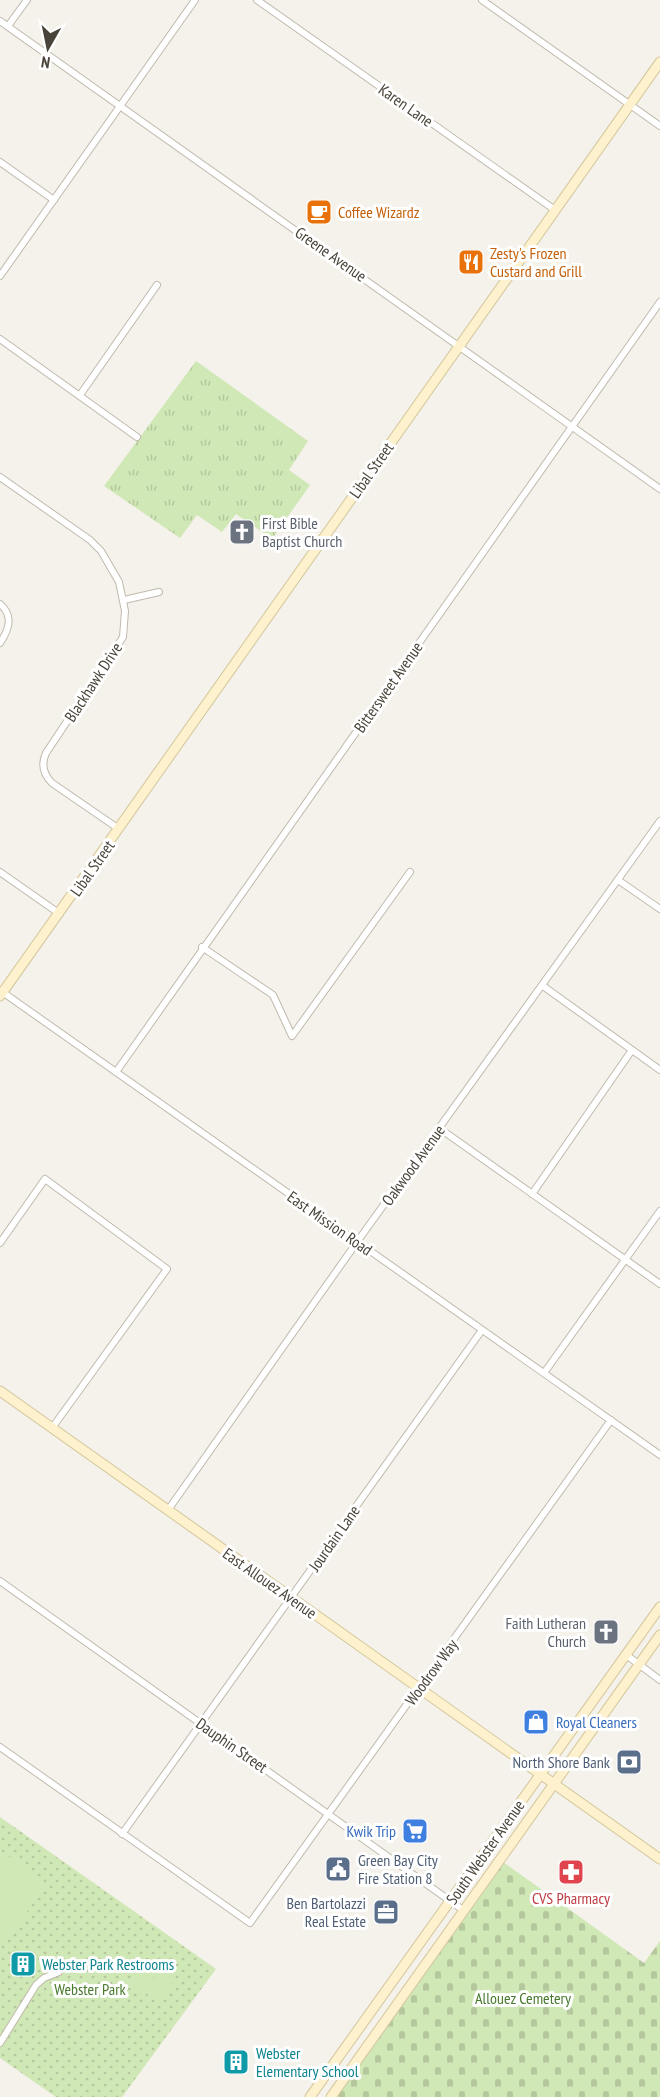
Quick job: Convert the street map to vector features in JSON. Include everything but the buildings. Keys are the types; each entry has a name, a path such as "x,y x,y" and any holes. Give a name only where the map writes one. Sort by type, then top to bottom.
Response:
{"street":[{"path":"8,26 27,0"},
{"path":"0,276 195,0"},
{"name":"Karen Lane","path":"257,0 555,210"},
{"path":"482,0 660,126"},
{"name":"Greene Avenue","path":"0,21 660,489"},
{"name":"Libal Street","path":"1,993 60,914 660,62"},
{"path":"0,162 54,200"},
{"path":"80,395 157,285"},
{"name":"Bittersweet Avenue","path":"116,1072 202,947 660,302"},
{"path":"0,339 137,437"},
{"name":"Blackhawk Drive","path":"0,477 102,551 119,582 124,600 125,624 119,647 46,753 44,762 45,774 52,783 119,829"},
{"path":"124,600 159,592"},
{"path":"0,604 7,611 9,622 6,635 0,644"},
{"name":"Oakwood Avenue","path":"168,1510 357,1242 660,821"},
{"path":"0,872 60,914"},
{"path":"202,947 273,995 282,1010 291,1036 410,872"},
{"path":"618,880 660,909"},
{"path":"543,986 660,1070"},
{"name":"East Mission Road","path":"1,993 660,1455"},
{"path":"532,1194 632,1050"},
{"path":"439,1128 660,1284"},
{"path":"0,1243 45,1179 167,1269 52,1428"},
{"path":"544,1373 660,1211"},
{"name":"Jourdain Lane","path":"122,1834 482,1330"},
{"name":"East Allouez Avenue","path":"0,1392 660,1858"},
{"name":"Woodrow Way","path":"122,1834 250,1923 611,1420"},
{"name":"Dauphin Street","path":"0,1581 463,1910"},
{"name":"South Webster Avenue","path":"310,2097 660,1607"},
{"name":"South Webster Avenue","path":"331,2097 660,1635"},
{"path":"625,1654 660,1680"},
{"path":"0,1748 122,1834"},
{"path":"0,2043 36,1985 44,1978 60,1972"}],"green space":[{"path":"196,361 308,441 289,470 310,485 272,539 236,514 222,532 197,515 180,538 104,486"},
{"name":"Webster Park","path":"0,1817 216,1969 122,2097 56,2097 0,2058"},
{"path":"0,1850 47,1884 0,1949"},
{"name":"Allouez Cemetery","path":"499,1859 644,1963 660,1941 660,2097 331,2097"},
{"path":"149,1961 160,1969 143,1992 132,1984"},
{"path":"164,1971 175,1979 158,2003 147,1995"}],"place":[{"name":"Coffee Wizardz","path":"319,212"},
{"name":"Zesty's Frozen Custard and Grill","path":"471,262"},
{"name":"First Bible Baptist Church","path":"242,532"},
{"name":"Faith Lutheran Church","path":"606,1632"},
{"name":"Royal Cleaners","path":"536,1722"},
{"name":"North Shore Bank","path":"629,1762"},
{"name":"Kwik Trip","path":"415,1831"},
{"name":"Green Bay City Fire Station 8","path":"338,1869"},
{"name":"CVS Pharmacy","path":"571,1872"},
{"name":"Ben Bartolazzi Real Estate","path":"386,1912"},
{"name":"Webster Park Restrooms","path":"23,1964"},
{"name":"Webster Elementary School","path":"236,2062"}]}
